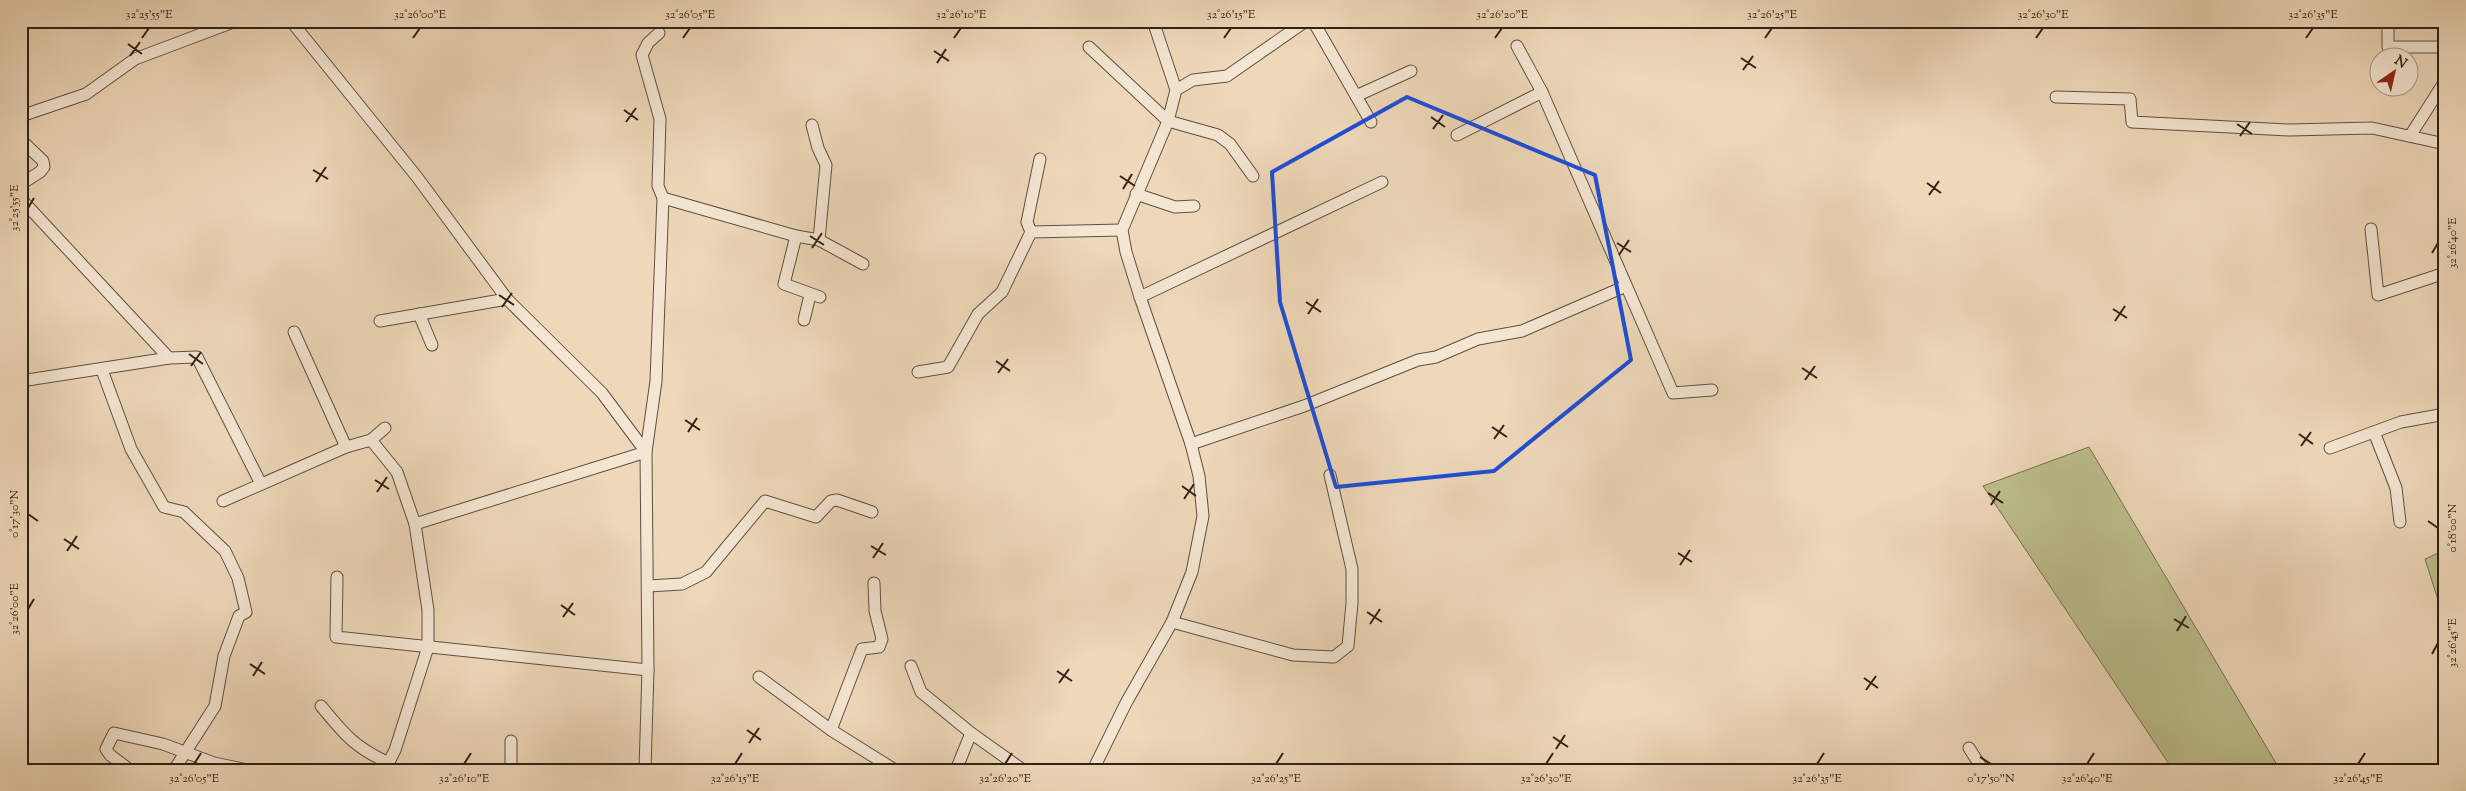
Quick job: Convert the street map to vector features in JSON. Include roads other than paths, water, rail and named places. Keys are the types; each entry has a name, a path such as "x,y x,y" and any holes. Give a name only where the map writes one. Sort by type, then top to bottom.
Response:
{"street":[{"path":"21,116 86,94 135,59 236,21"},
{"path":"291,21 417,177 506,299 602,393 646,452"},
{"path":"1093,770 1126,703 1172,622 1192,572 1203,516 1199,476 1191,444 1140,297 1126,252 1122,230 1168,121 1176,90 1153,21"},
{"path":"1176,90 1193,80 1227,76 1306,21"},
{"path":"1313,21 1371,122"},
{"path":"2388,21 2388,47 2445,47"},
{"path":"645,770 648,670 646,452 656,381 662,198 658,186 657,147 660,119 642,55 648,43 659,33"},
{"path":"1517,46 1542,92 1673,394 1712,390"},
{"path":"1089,47 1168,121 1218,136 1230,144 1253,176"},
{"path":"1356,96 1411,71"},
{"path":"2410,136 2445,81"},
{"path":"1456,135 1542,92"},
{"path":"2056,97 2130,99 2132,122 2290,130 2372,128 2445,144"},
{"path":"812,125 818,148 826,165 819,240"},
{"path":"21,140 43,161 44,167 40,172 21,184"},
{"path":"918,372 948,367 978,314 1002,292 1031,232 1028,222 1040,159"},
{"path":"1140,297 1382,182"},
{"path":"1136,194 1175,207 1194,206"},
{"path":"662,198 796,236 819,240 863,264"},
{"path":"21,199 169,358"},
{"path":"2371,229 2378,295 2445,273"},
{"path":"1031,232 1122,230"},
{"path":"796,236 784,284 815,296 804,320"},
{"path":"1191,444 1304,406 1418,360 1436,357 1478,339 1522,331 1626,286"},
{"path":"380,321 506,299"},
{"path":"419,314 432,345"},
{"path":"294,332 346,447"},
{"path":"21,381 102,370 169,358 197,357 261,484"},
{"path":"102,370 131,449 164,507 184,512 225,551 238,578 246,612 239,616 224,656 215,706 174,770"},
{"path":"2330,448 2401,422 2445,414"},
{"path":"223,501 346,447 372,440 384,428"},
{"path":"2374,432 2396,488 2400,522"},
{"path":"321,706 349,739 366,753 387,766 395,750 428,647 428,610 415,524 397,472 372,440"},
{"path":"415,524 646,452"},
{"path":"1172,622 1292,655 1334,657 1348,646 1352,603 1352,569 1330,476"},
{"path":"648,586 682,584 706,572 765,501 816,517 831,501 837,500 872,512"},
{"path":"337,577 336,637 648,670"},
{"path":"831,730 862,649 879,647 882,639 875,611 874,583"},
{"path":"911,666 921,692 971,733 1024,770"},
{"path":"758,677 831,730 895,770"},
{"path":"130,770 110,755 106,749 114,733 163,744 214,763 248,770"},
{"path":"956,770 971,733"},
{"path":"511,741 511,770"},
{"path":"1970,748 1983,770"}]}
